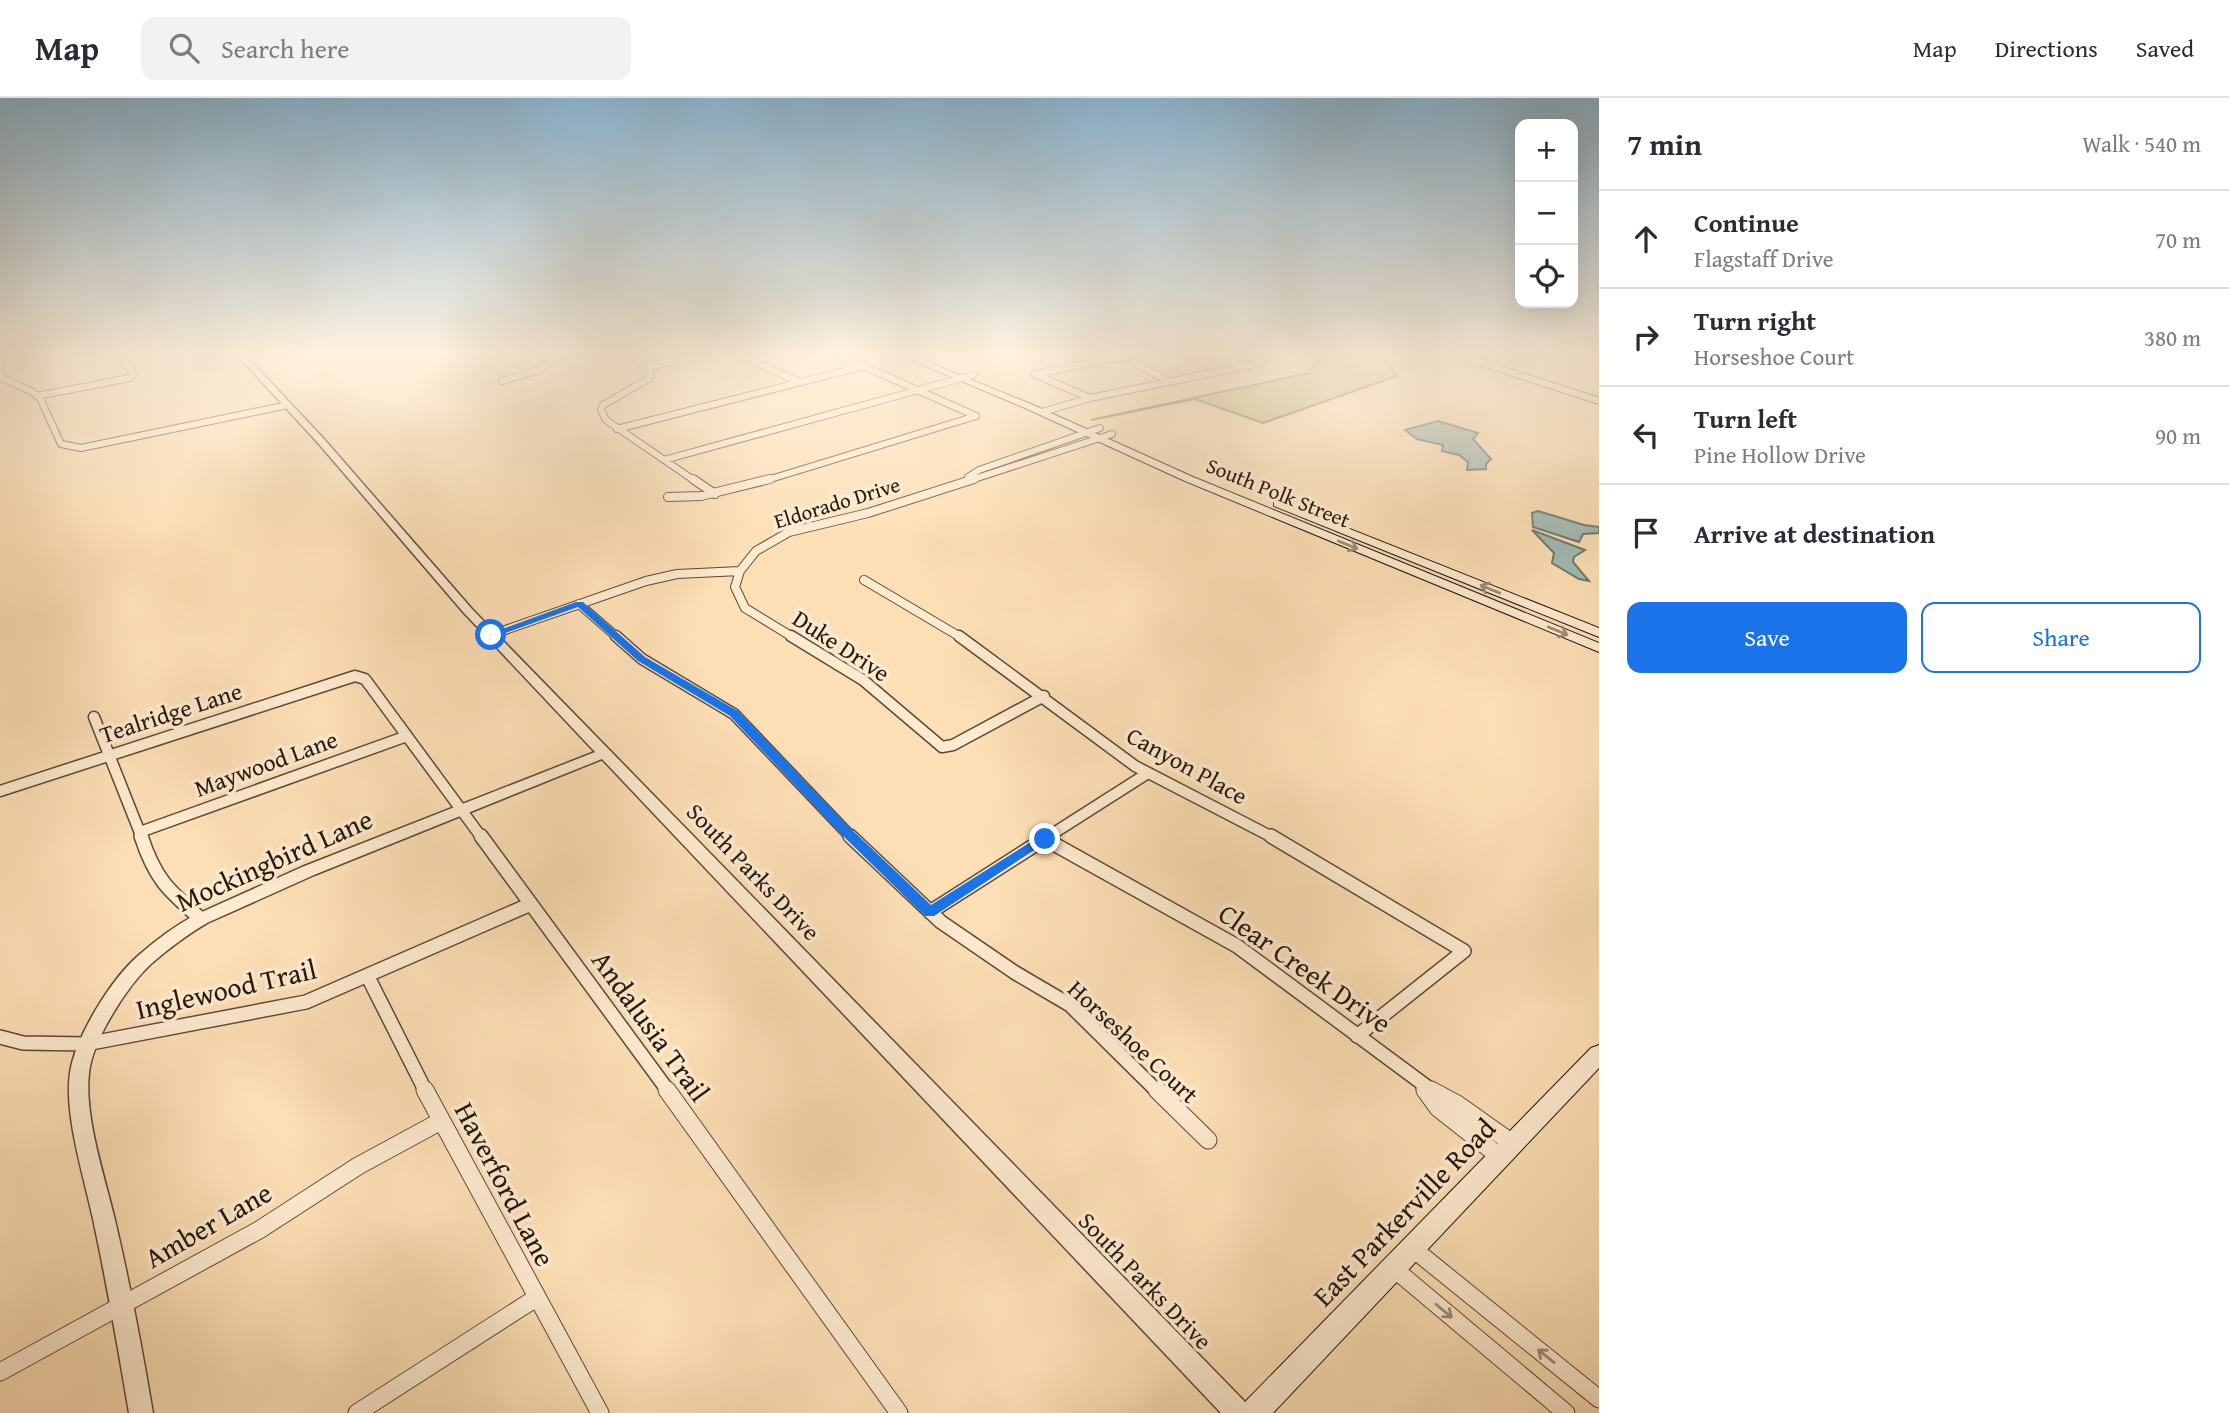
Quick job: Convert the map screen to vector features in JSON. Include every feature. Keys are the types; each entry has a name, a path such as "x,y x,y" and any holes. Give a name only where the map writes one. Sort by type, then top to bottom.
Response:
{"main road":[{"name":"South Polk Street","path":"1054,417 1086,432 1103,433 1599,633"},
{"name":"South Polk Street","path":"1071,417 1206,486 1599,648"},
{"name":"East Parkerville Road","path":"1254,1413 1599,1054"}],"street":[{"path":"48,417 61,444 88,447 229,417"},
{"name":"South Parks Drive","path":"299,417 491,635 1238,1413"},
{"path":"605,417 617,429 715,494"},
{"path":"617,429 662,417"},
{"path":"664,460 819,417"},
{"path":"668,498 715,494 972,417"},
{"name":"Eldorado Drive","path":"954,486 979,470 1086,432"},
{"name":"Eldorado Drive","path":"740,571 756,551 789,532 869,513 1063,450 1103,433"},
{"path":"1051,445 1063,450"},
{"path":"491,635 677,573 740,571"},
{"name":"Duke Drive","path":"740,571 735,587 745,608 863,680 933,743 942,747 953,745 1044,696"},
{"name":"Canyon Place","path":"864,580 972,644 1135,766 1292,847 1464,950 1357,1036"},
{"name":"Horseshoe Court","path":"579,604 642,659 734,714 841,827 930,912 1014,972 1070,1005 1208,1140"},
{"name":"Andalusia Trail","path":"355,676 365,679 716,1156 899,1413"},
{"name":"Tealridge Lane","path":"0,791 355,676"},
{"path":"94,717 151,866 167,889 201,919"},
{"name":"Maywood Lane","path":"140,832 407,736"},
{"name":"Mockingbird Lane","path":"141,1413 123,1304 80,1112 79,1074 86,1044 116,995 143,961 201,919 308,871 604,753"},
{"path":"930,912 1147,773"},
{"name":"Clear Creek Drive","path":"1045,839 1237,946 1422,1085 1438,1108 1506,1149"},
{"name":"Inglewood Trail","path":"0,1037 23,1043 86,1044 306,1002 531,904"},
{"name":"Haverford Lane","path":"368,976 441,1122 596,1411"},
{"name":"Amber Lane","path":"0,1372 259,1230 346,1173 441,1122"},
{"path":"1411,1247 1599,1399"},
{"path":"1392,1267 1566,1413"},
{"path":"357,1413 536,1298"}],"shaded area":[{"path":"1247,417 1279,417 1263,423"}],"water":[{"path":"1438,421 1478,433 1473,439 1491,459 1486,464 1486,469 1467,470 1468,462 1459,455 1442,451 1443,445 1417,439 1405,430"},
{"path":"1538,511 1599,527 1599,533 1583,534 1579,542 1533,527 1532,513"},
{"path":"1532,530 1585,550 1574,557 1573,562 1589,581 1579,579 1552,563 1554,553"}],"route":[{"path":"491,635 579,604 620,637 642,659 734,714 756,734 841,827 930,912 1045,839"}]}
